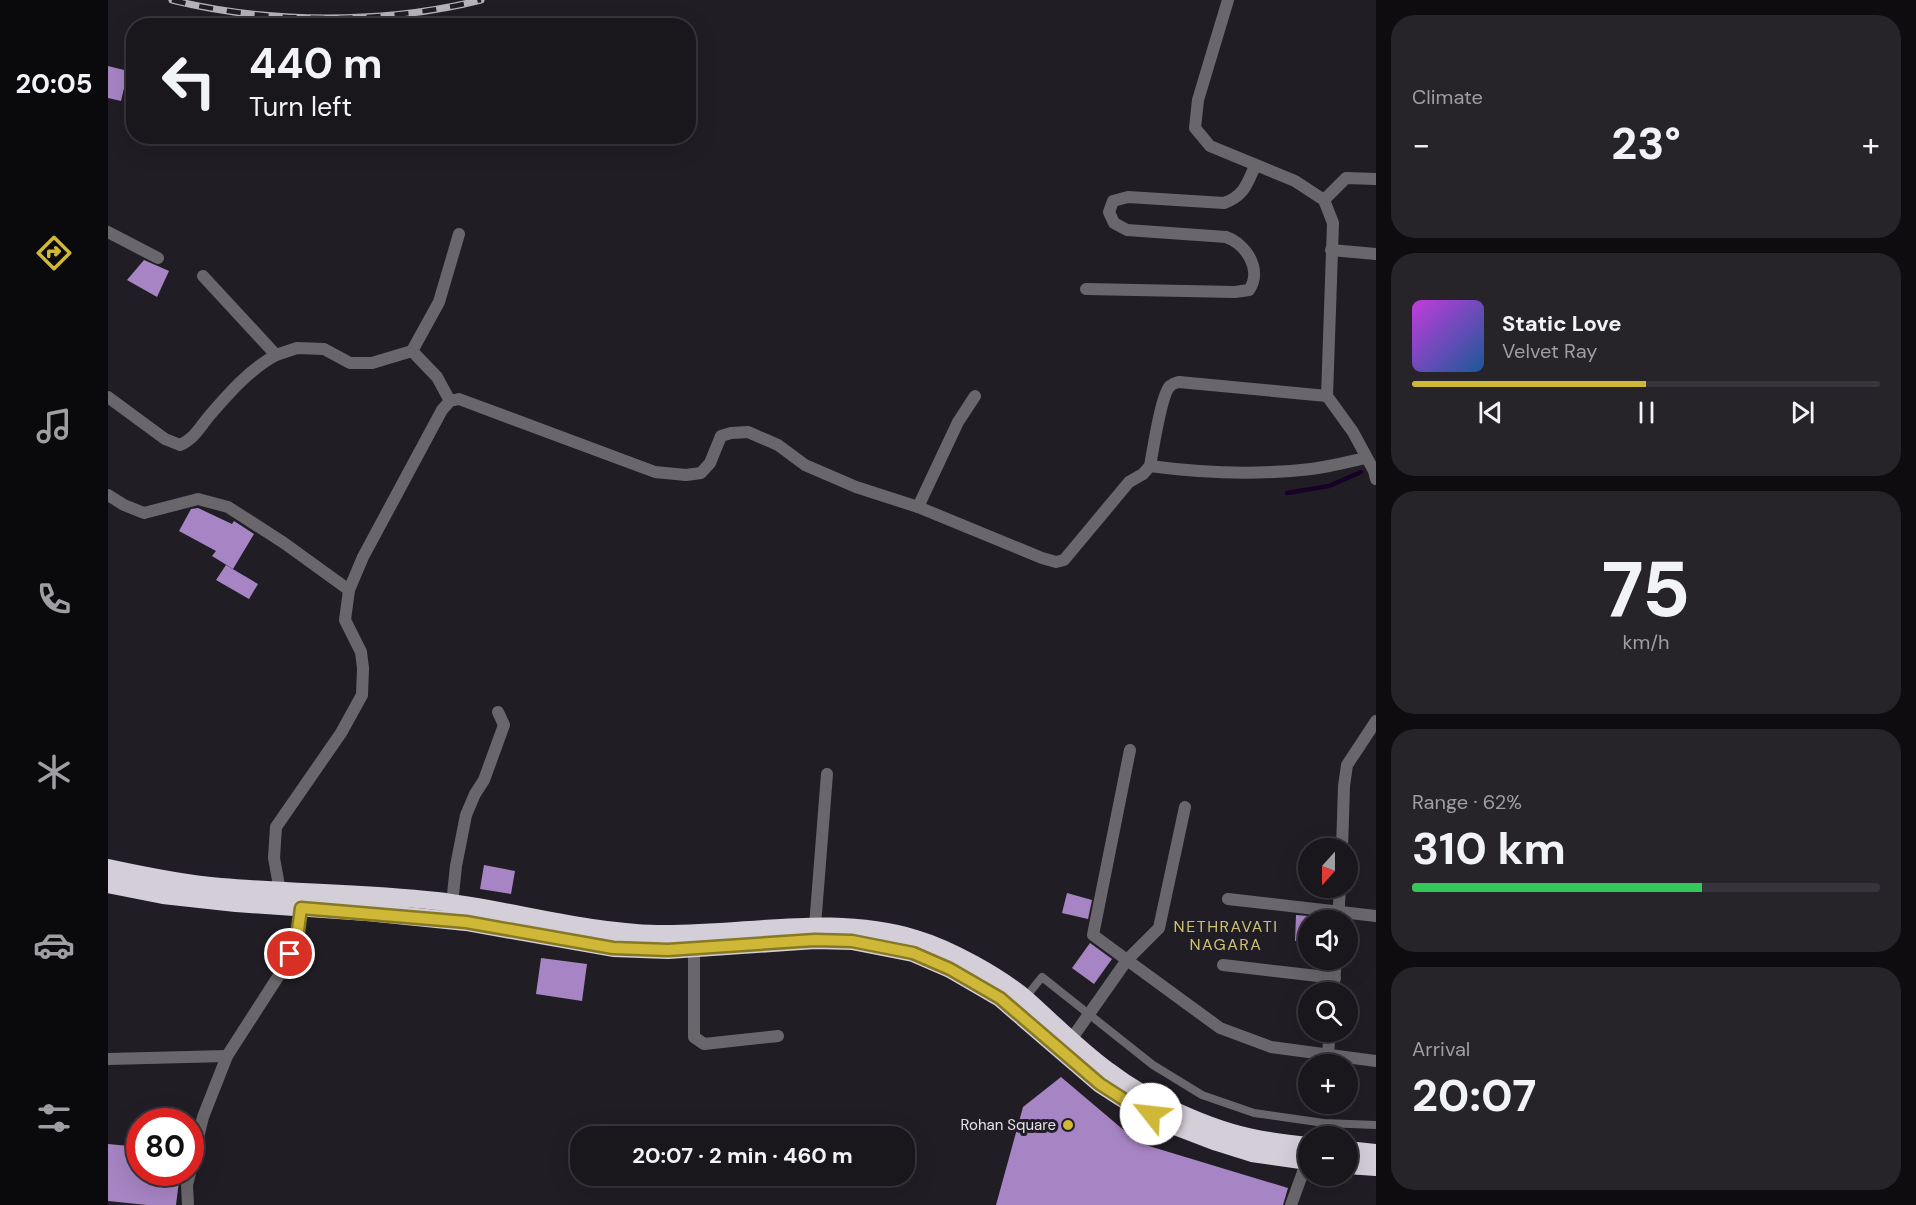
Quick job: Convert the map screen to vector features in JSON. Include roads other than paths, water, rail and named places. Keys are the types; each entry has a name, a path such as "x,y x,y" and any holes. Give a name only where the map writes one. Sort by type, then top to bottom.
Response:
{"highway":[{"path":"108,868 159,879 219,887 280,891 301,900 466,922 613,948 694,949 815,940 852,941 913,953 950,969 1000,998 1100,1084 1131,1104 1170,1124 1252,1153 1298,1155"},
{"path":"108,884 163,895 452,904 594,928 654,934 815,926 854,927 917,939 957,956 1008,986 1070,1041 1139,1092 1176,1111 1298,1153"},
{"path":"1358,1151 1376,1153"},
{"path":"1358,1166 1376,1167"}],"street":[{"path":"1228,0 1198,100 1195,128 1210,146 1295,181 1324,200 1333,223 1327,396 1353,432 1376,479"},
{"path":"1086,289 1235,292 1249,290 1254,279 1251,258 1246,250 1232,239 1127,230 1114,223 1109,212 1113,201 1128,197 1224,203 1236,199 1244,189 1255,165"},
{"path":"1324,200 1346,178 1376,179"},
{"path":"108,232 158,258"},
{"path":"108,397 165,439 180,445 190,440 211,414 260,363 276,354 297,348 324,349 350,363 372,363 412,351 439,302 459,234"},
{"path":"1331,250 1376,254"},
{"path":"202,276 276,354"},
{"path":"412,351 437,377 450,401"},
{"path":"280,891 274,858 276,827 341,733 362,695 361,652 345,620 349,590 363,557 419,452 442,410 450,401 459,399 655,472 686,475 701,473 710,463 721,436 748,432 778,445 805,465 856,487 918,507 1056,562 1064,560 1129,482 1143,474 1150,466 1163,400 1169,387 1174,383 1327,396"},
{"path":"918,507 958,422 975,396"},
{"path":"1150,466 1193,472 1269,471 1312,469 1366,458"},
{"path":"108,495 144,513 198,499 228,507 284,543 349,590"},
{"path":"452,904 456,866 466,815 484,780 504,725 498,712"},
{"path":"1342,838 1347,765 1376,721"},
{"path":"1130,750 1093,936 1220,1028 1271,1047 1376,1061"},
{"path":"815,926 827,774"},
{"path":"1070,1041 1127,960 1159,928 1185,807"},
{"path":"1228,899 1298,910"},
{"path":"204,1112 227,1056 283,969 297,938 301,900"},
{"path":"1358,916 1376,916"},
{"path":"694,949 694,1037 704,1044 777,1036"},
{"path":"1223,965 1335,978"},
{"path":"1334,982 1335,970"},
{"path":"1328,1053 1329,1042"},
{"path":"108,1059 227,1056"},
{"path":"1291,1205 1298,1185"},
{"path":"187,1186 188,1205"}],"lane":[{"path":"1025,999 1042,977 1153,1065 1202,1095 1254,1113 1324,1123 1376,1125"}],"waterway":[{"path":"1287,493 1329,486 1361,472"}],"railway":[{"path":"172,0 247,14 327,18 406,14 481,0"}],"place":[{"name":"Rohan Square","path":"1068,1125"}],"district":[{"name":"NETHRAVATI NAGARA","path":"1226,935"}]}
